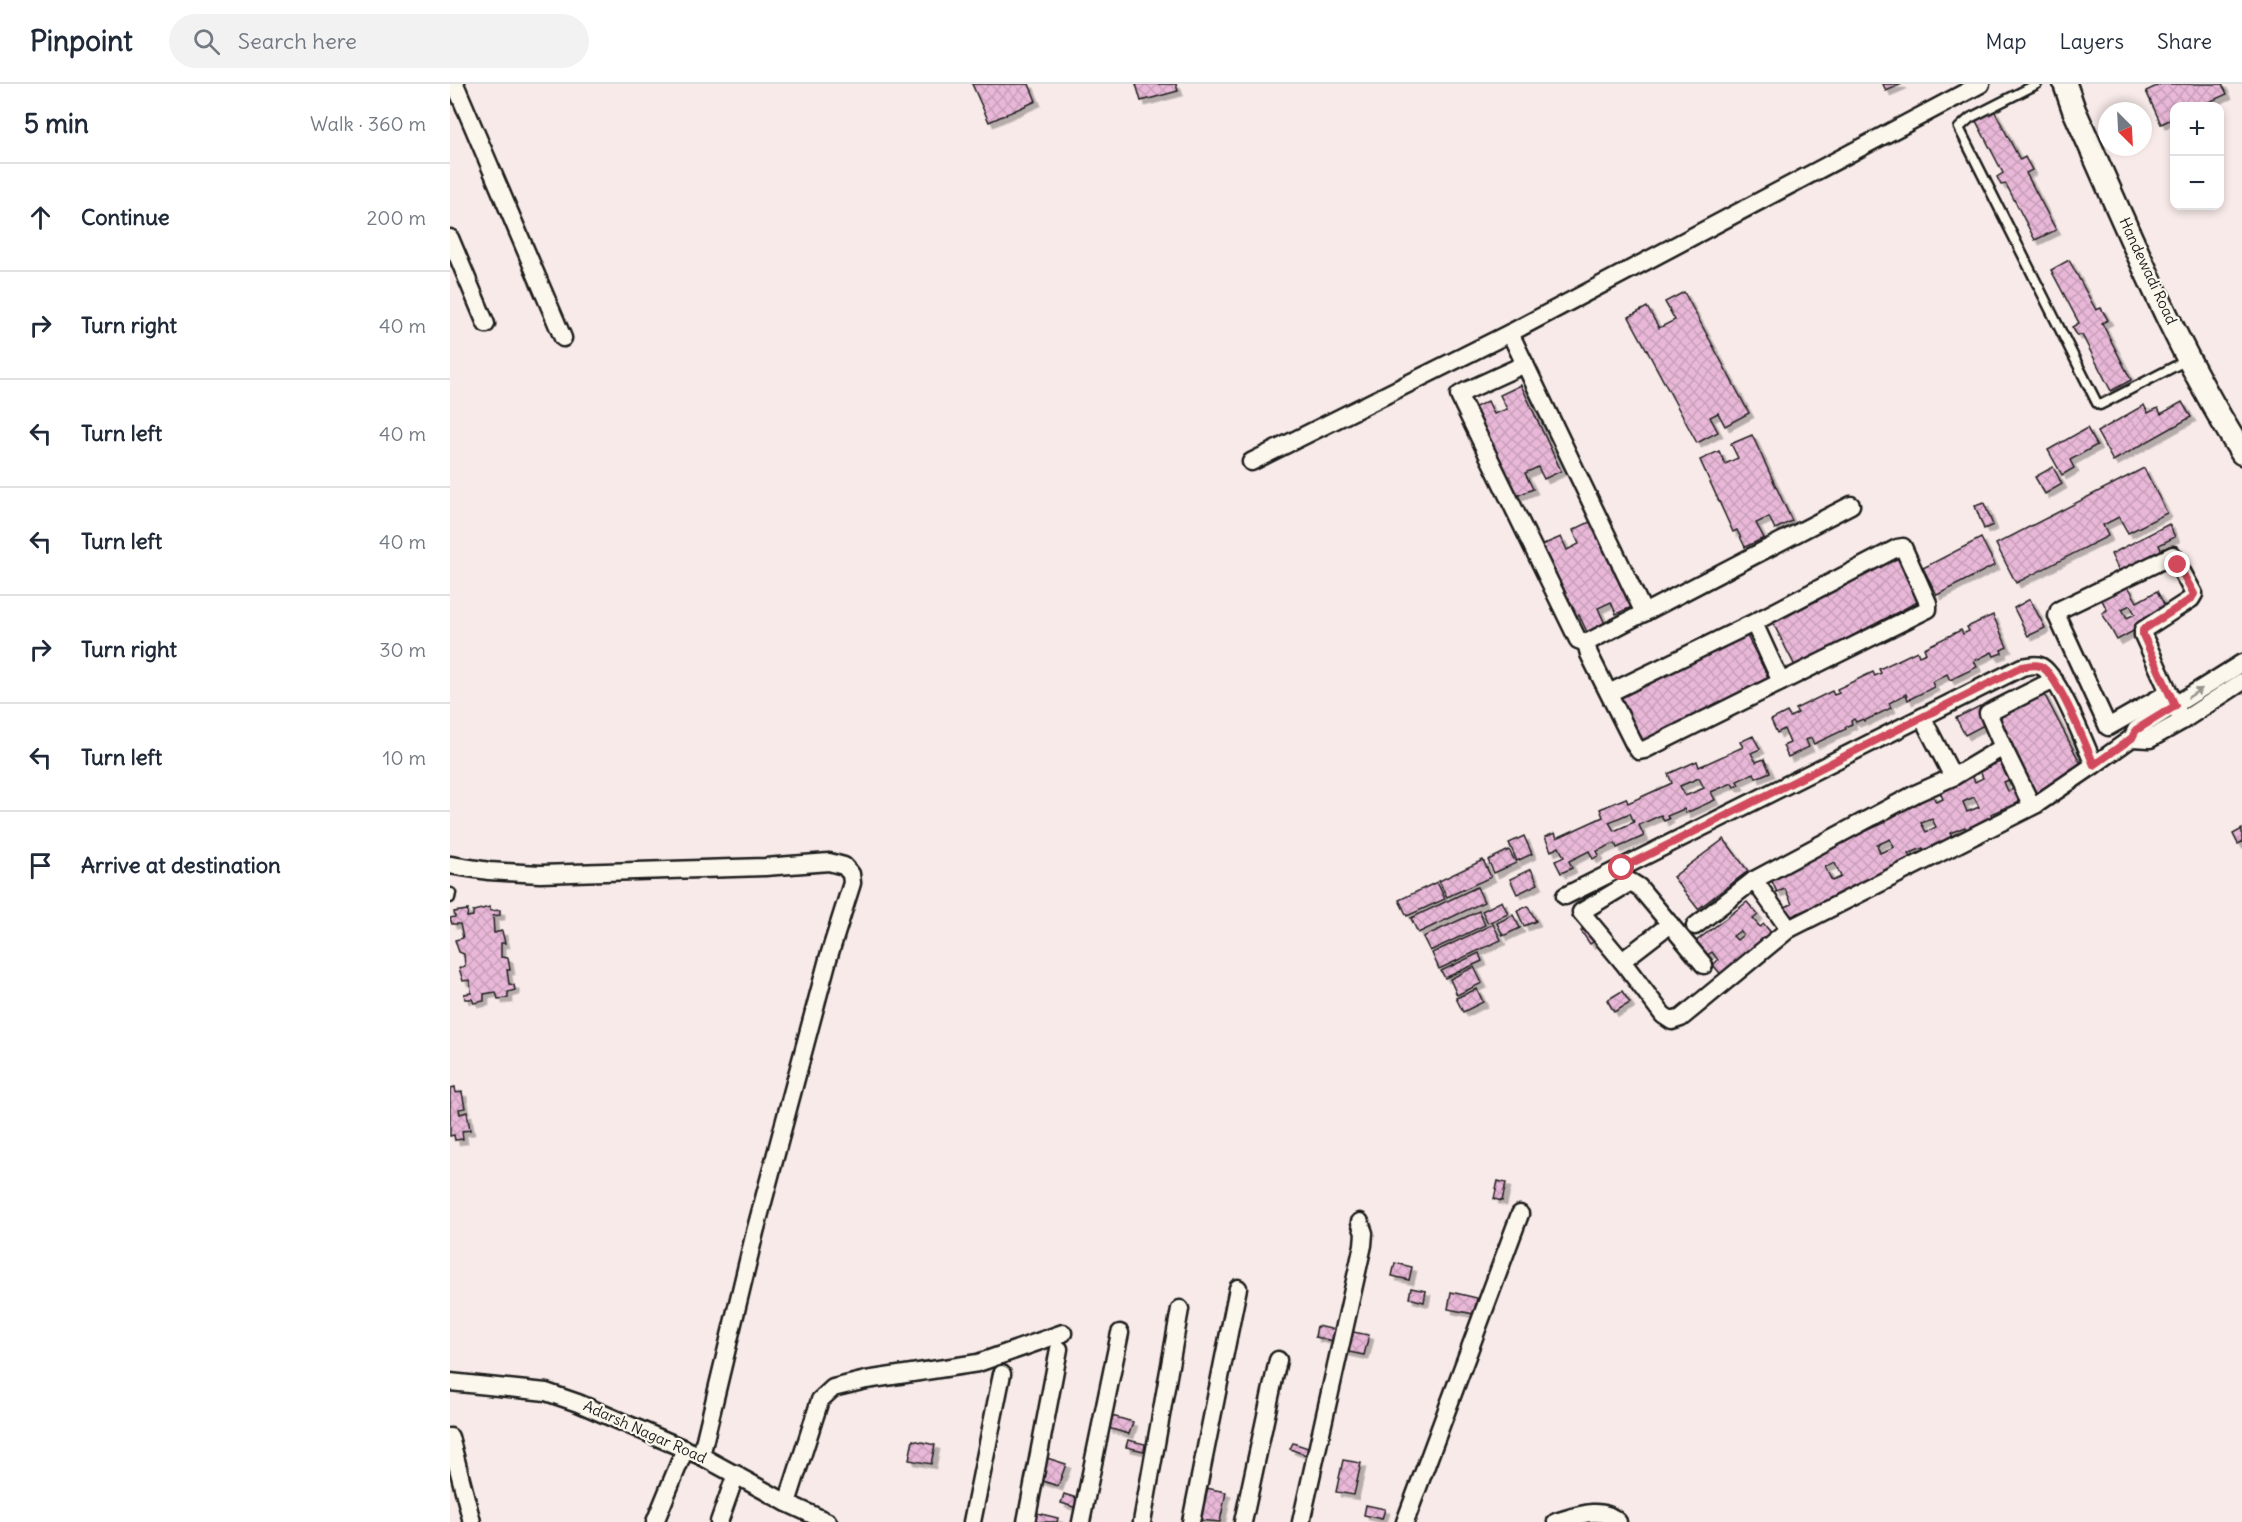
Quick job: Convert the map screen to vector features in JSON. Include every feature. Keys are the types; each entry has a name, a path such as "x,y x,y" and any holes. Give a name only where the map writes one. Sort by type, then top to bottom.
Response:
{"main road":[{"name":"Handewadi Road","path":"2064,84 2154,288 2218,416 2242,453"}],"street":[{"path":"455,84 456,105 563,338"},
{"path":"1251,462 1510,333 1981,84"},
{"path":"450,238 486,324"},
{"path":"1510,333 1644,613"},
{"path":"1525,364 1459,395 1578,640 1586,643 1609,693 1634,744 1639,751 1928,609 1928,603 1903,547 1896,548 1754,623 1609,693"},
{"path":"1586,643 1851,505"},
{"path":"2182,722 2171,700 2143,635 2143,630 2191,599 2194,594 2173,555 2059,610 2057,616 2108,727 2171,700 2242,663"},
{"path":"1754,623 1781,682"},
{"path":"1565,896 1627,875 1922,717 2022,667 2039,665 2048,671 2094,765"},
{"path":"2032,807 1988,713 2054,680"},
{"path":"2132,738 2150,739 2182,722 2242,682"},
{"path":"1627,875 1581,912 1663,1015 1672,1022 1681,1018 1789,929 2032,807 2132,738 2136,730 2171,700"},
{"path":"1922,717 1953,777"},
{"path":"1695,926 1754,880 1917,793 1953,777 2003,747"},
{"path":"450,865 489,871 540,874 765,867 828,862 844,866 850,874 852,883 828,959 756,1232 701,1456"},
{"path":"1627,875 1704,965"},
{"path":"1754,880 1789,929"},
{"path":"1622,961 1670,924"},
{"path":"1405,1522 1521,1214"},
{"path":"1301,1522 1363,1245 1364,1233 1359,1222"},
{"path":"1191,1522 1238,1288"},
{"path":"1142,1522 1180,1309"},
{"path":"1081,1522 1120,1333"},
{"path":"796,1512 820,1400 832,1388 866,1380 978,1363 1061,1341 1026,1522"},
{"path":"1243,1522 1278,1360"},
{"path":"972,1522 1002,1374"},
{"name":"Adarsh Nagar Road","path":"450,1382 546,1392 614,1417 736,1474 796,1512 828,1522"},
{"path":"450,1437 472,1522"},
{"path":"655,1522 685,1449"},
{"path":"718,1522 736,1474"},
{"path":"1556,1522 1595,1512 1606,1514 1618,1522"}],"lane":[{"path":"2037,84 1970,118 1959,128 2097,403 2100,405 2190,358"}],"building":[{"path":"972,84 1029,84 1036,101 989,122"},
{"path":"1136,84 1176,84 1178,91 1141,101"},
{"path":"1883,84 1902,84 1886,91"},
{"path":"2161,84 2222,84 2227,94 2209,102 2170,102 2170,120 2161,124 2146,91"},
{"path":"1994,110 2020,160 2025,157 2032,170 2026,173 2056,230 2035,240 2006,184 2001,185 1997,177 2003,173 1975,119"},
{"path":"2069,260 2096,310 2101,308 2108,320 2102,323 2131,380 2111,391 2082,335 2077,335 2072,327 2079,323 2051,270"},
{"path":"1684,292 1749,413 1725,426 1718,413 1710,417 1718,432 1697,443 1629,317 1647,307 1659,328 1675,320 1665,302"},
{"path":"1521,385 1561,471 1544,479 1538,467 1525,473 1533,489 1514,497 1469,410 1488,401 1494,414 1507,409 1500,395"},
{"path":"2182,402 2191,417 2113,461 2097,432 2144,405 2148,413 2158,408 2161,414"},
{"path":"2087,428 2097,445 2070,460 2074,468 2062,475 2048,450"},
{"path":"1752,435 1792,521 1775,529 1769,517 1756,523 1764,538 1745,547 1737,530 1733,532 1700,460 1719,451 1725,464 1738,458 1731,444"},
{"path":"2053,467 2062,484 2045,494 2035,477"},
{"path":"2144,468 2167,513 2128,533 2119,517 2103,525 2108,536 2016,583 1996,544"},
{"path":"1984,503 1993,525 1984,529 1975,506"},
{"path":"1594,520 1634,606 1616,614 1611,602 1598,608 1605,624 1587,632 1579,615 1575,617 1542,545 1561,537 1567,550 1579,544 1573,530"},
{"path":"2169,524 2175,537 2159,545 2163,554 2121,575 2111,554"},
{"path":"1981,538 1995,565 1937,595 1923,568"},
{"path":"1897,554 1921,600 1795,666 1771,619"},
{"path":"2128,586 2137,602 2157,591 2168,612 2117,640 2102,613 2107,610 2102,600","holes":["2130,605 2135,614 2127,618 2122,609"]},
{"path":"2030,599 2045,628 2028,636 2014,608"},
{"path":"1993,615 2007,647 2001,650 2002,653 1994,656 1992,652 1974,661 1977,667 1950,680 1947,674 1932,682 1934,687 1908,700 1906,694 1889,703 1891,708 1864,721 1863,719 1856,722 1854,719 1851,721 1852,724 1845,727 1846,729 1814,744 1811,738 1806,740 1809,747 1788,757 1783,746 1790,743 1784,729 1777,733 1771,720 1787,712 1790,717 1798,713 1795,709 1832,691 1834,695 1839,693 1837,689 1873,672 1875,676 1881,673 1879,669 1917,651 1919,656 1926,653 1924,648 1961,630 1963,634 1969,631 1967,627"},
{"path":"1745,632 1769,679 1643,744 1619,698"},
{"path":"2043,692 2083,768 2034,794 1994,718"},
{"path":"1980,706 1988,723 1965,735 1956,718"},
{"path":"1753,736 1760,749 1751,753 1756,762 1764,759 1770,772 1756,778 1754,773 1737,781 1739,785 1734,787 1732,783 1711,792 1715,800 1686,813 1684,809 1667,816 1669,819 1664,821 1661,815 1639,825 1644,836 1617,848 1615,843 1597,851 1599,855 1593,859 1589,851 1569,861 1572,868 1561,873 1555,861 1564,857 1559,847 1551,851 1545,837 1555,833 1557,838 1603,817 1600,809 1626,798 1628,803 1672,783 1668,774 1697,761 1699,767 1743,747 1740,742","holes":["1699,778 1704,788 1685,796 1680,786","1630,813 1634,822 1614,831 1609,822"]},
{"path":"2002,761 2011,779 2004,782 2008,791 2015,788 2023,805 2007,811 2006,807 1991,814 1993,819 1967,832 1965,827 1950,833 1952,839 1926,853 1923,848 1908,854 1912,862 1790,917 1785,907 1792,904 1785,889 1777,892 1769,875 1886,822 1883,815 1932,793 1936,802 1943,799 1939,790 1972,775 1975,782 1983,778 1980,771","holes":["1974,797 1979,807 1967,812 1963,802","1932,819 1936,827 1926,832 1921,823","1890,839 1894,847 1880,853 1877,845","1835,863 1841,877 1832,881 1825,867"]},
{"path":"2242,829 2242,842 2238,844 2233,834"},
{"path":"1524,836 1532,854 1517,861 1509,843"},
{"path":"1724,839 1748,871 1698,909 1673,877"},
{"path":"1509,850 1516,863 1494,873 1488,860"},
{"path":"1483,860 1491,877 1447,897 1439,881"},
{"path":"1531,869 1538,884 1517,894 1510,879"},
{"path":"1437,882 1445,899 1407,916 1399,900"},
{"path":"1477,887 1484,902 1418,933 1411,918"},
{"path":"1502,901 1508,914 1488,923 1482,911"},
{"path":"1747,902 1758,915 1753,919 1760,927 1764,924 1775,938 1724,978 1713,965 1718,960 1712,952 1706,956 1695,942","holes":["1740,931 1743,935 1737,940 1733,936"]},
{"path":"1528,906 1536,921 1524,926 1517,911"},
{"path":"490,907 490,911 500,910 500,915 493,916 494,933 502,931 505,943 501,943 501,957 508,958 509,984 514,985 515,990 508,992 508,998 498,999 496,992 484,994 484,1001 474,1003 472,999 465,999 464,994 471,993 470,980 463,981 459,968 465,966 464,954 459,952 455,940 463,938 460,924 452,924 450,918 455,917 454,912 468,910 467,917 473,916 473,911"},
{"path":"1479,911 1485,925 1430,951 1423,937"},
{"path":"1513,915 1520,928 1503,936 1497,923"},
{"path":"1493,924 1501,940 1439,969 1432,953"},
{"path":"1588,925 1598,938 1590,944 1581,931"},
{"path":"1479,953 1482,961 1445,978 1441,971"},
{"path":"1474,967 1482,983 1457,995 1450,979"},
{"path":"1477,989 1483,1002 1463,1012 1456,998"},
{"path":"1622,991 1630,1003 1614,1012 1607,1000"},
{"path":"455,1087 456,1093 462,1092 465,1108 459,1109 460,1114 467,1112 470,1130 462,1131 463,1139 455,1140 454,1135 450,1136 450,1088"},
{"path":"1498,1181 1506,1183 1502,1201 1494,1199"},
{"path":"1395,1263 1412,1267 1409,1280 1392,1276"},
{"path":"1411,1288 1426,1291 1424,1302 1409,1298"},
{"path":"1451,1292 1477,1298 1474,1314 1448,1309"},
{"path":"1317,1326 1341,1331 1338,1342 1315,1337"},
{"path":"1348,1331 1369,1335 1364,1355 1344,1351"},
{"path":"1112,1416 1133,1422 1129,1434 1108,1428"},
{"path":"913,1440 935,1445 931,1464 909,1460"},
{"path":"1128,1440 1145,1444 1144,1451 1126,1447"},
{"path":"1293,1443 1308,1448 1306,1455 1290,1449"},
{"path":"1047,1458 1066,1464 1058,1486 1040,1480"},
{"path":"1343,1460 1361,1463 1354,1495 1336,1492"},
{"path":"1206,1488 1226,1492 1220,1522 1199,1520"},
{"path":"1064,1494 1083,1500 1080,1509 1061,1503"},
{"path":"1366,1505 1385,1509 1382,1519 1364,1515"},
{"path":"1037,1513 1058,1518 1057,1522 1035,1522"}],"route":[{"path":"1622,868 2022,667 2039,665 2048,671 2058,685 2094,765 2132,738 2143,724 2175,706 2143,635 2143,630 2191,599 2194,594 2178,565"}]}
